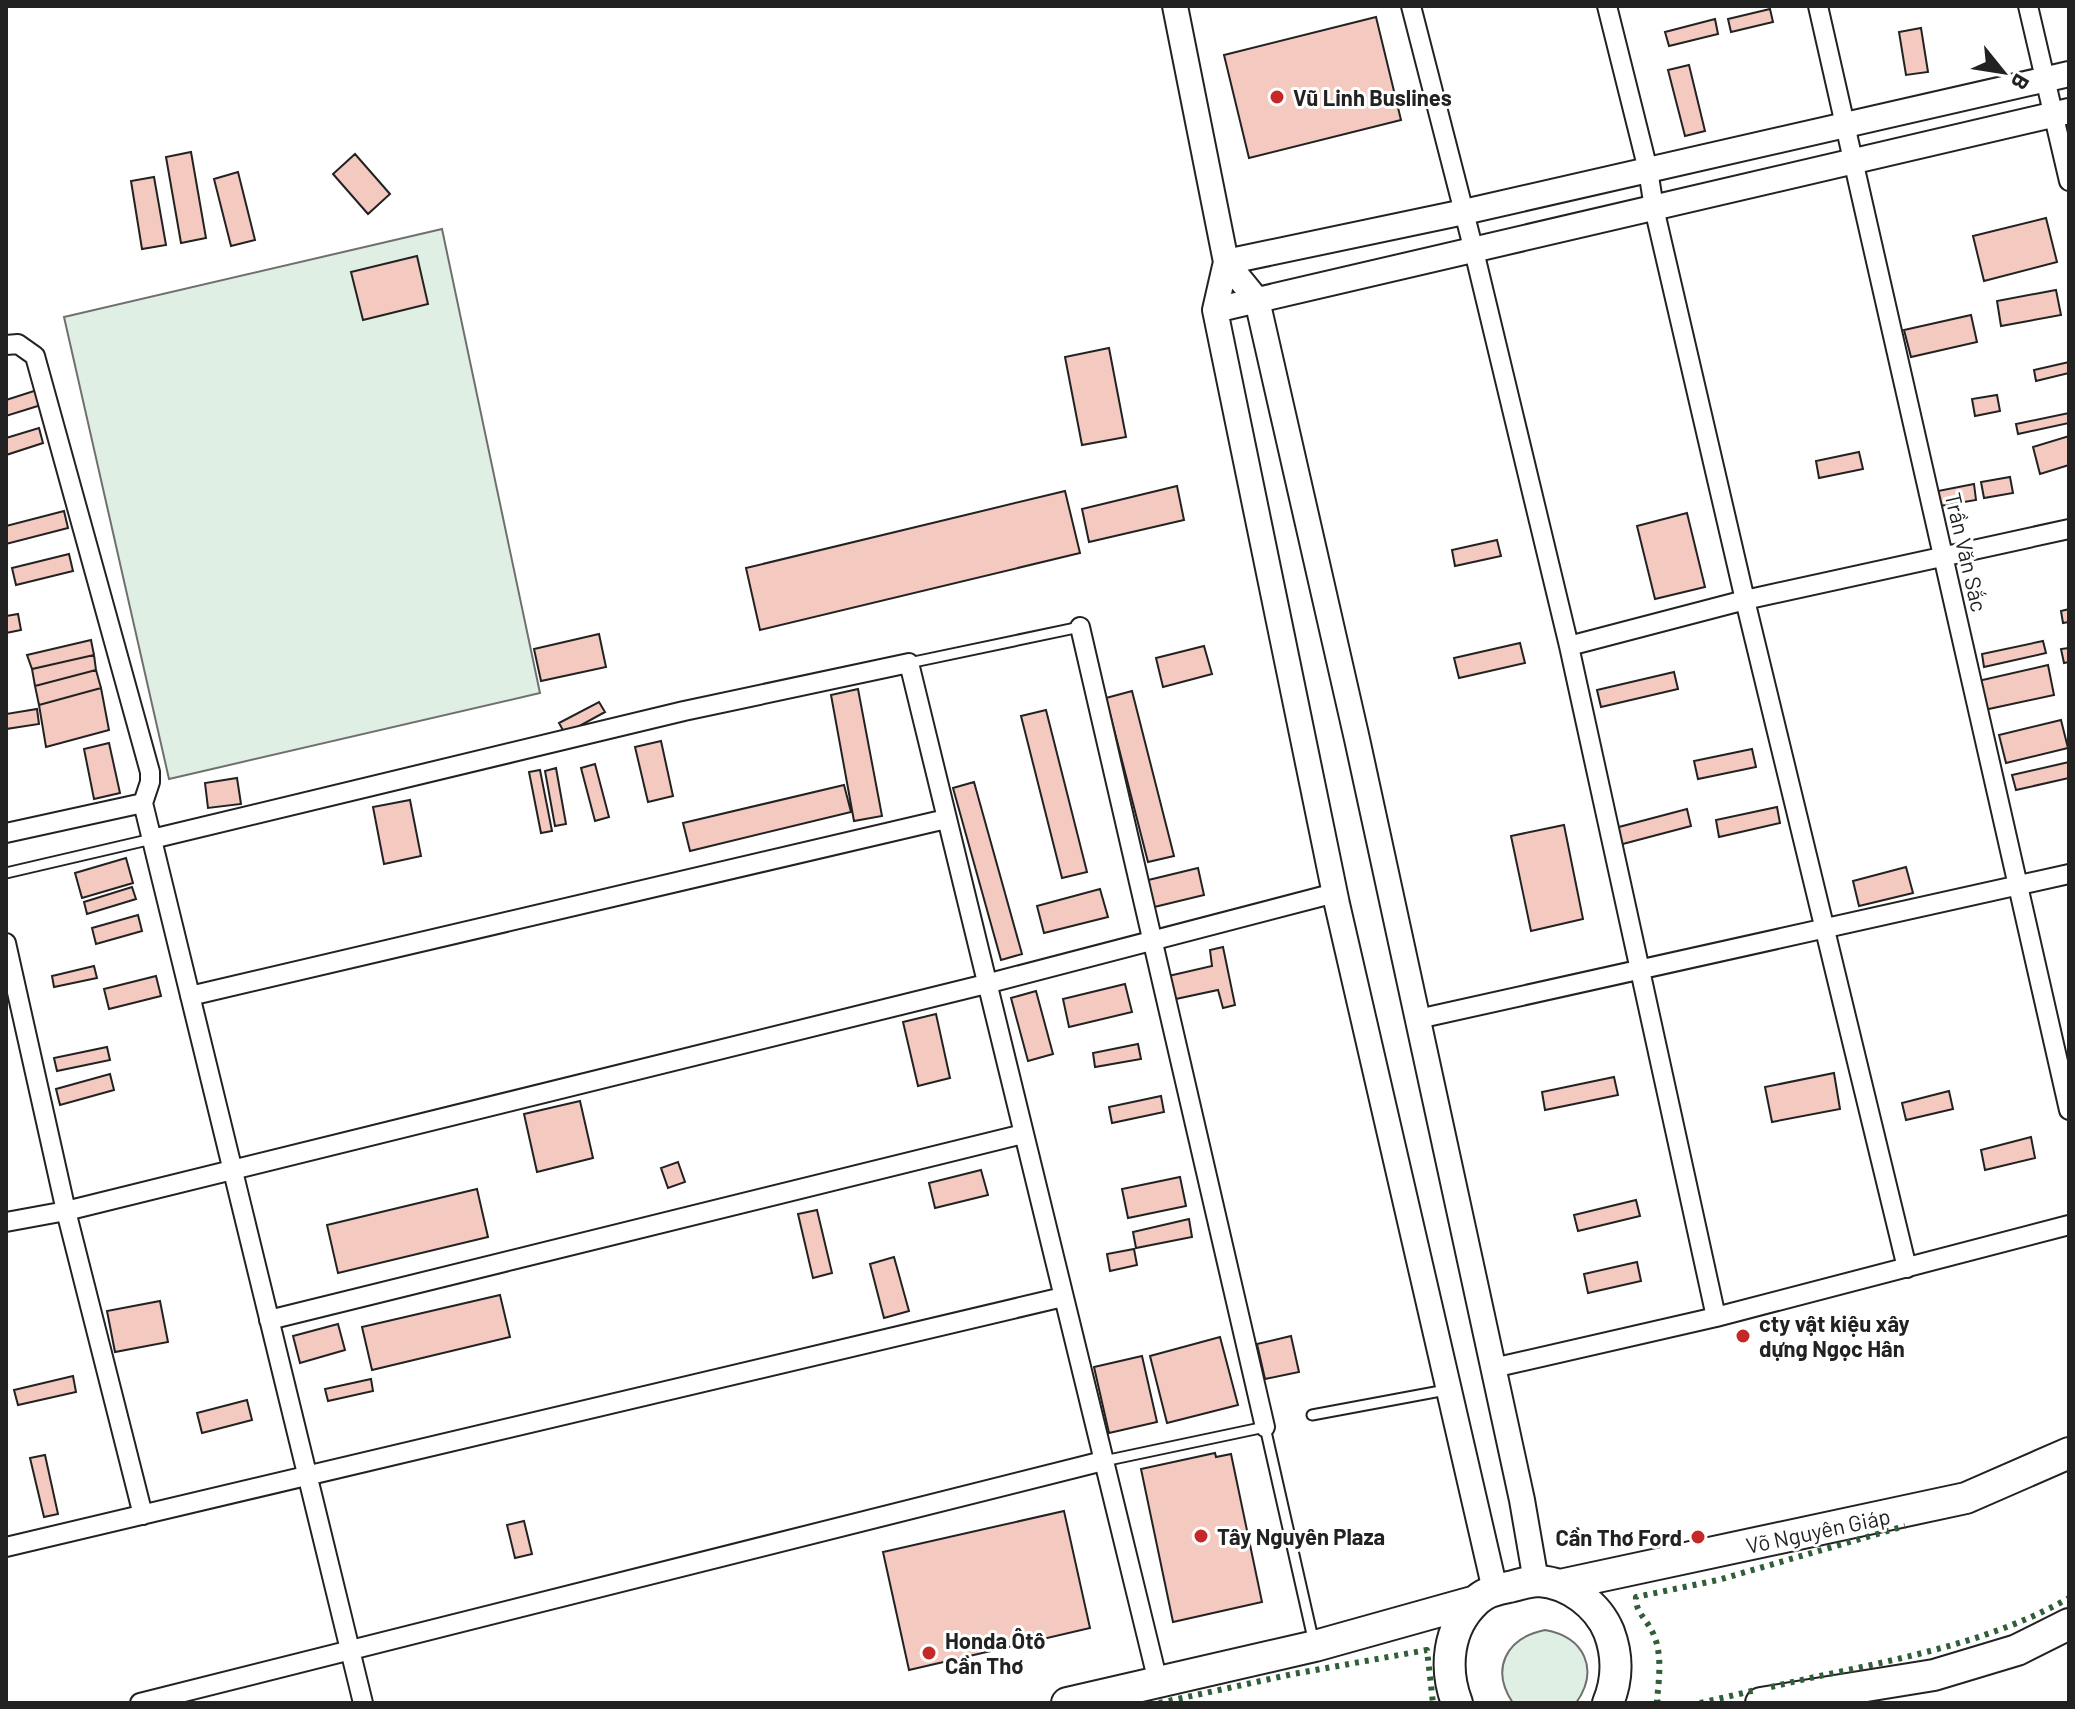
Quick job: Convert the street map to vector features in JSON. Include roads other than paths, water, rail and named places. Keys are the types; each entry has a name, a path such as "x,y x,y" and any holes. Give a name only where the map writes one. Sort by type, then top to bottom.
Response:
{"highway":[{"name":"Võ Nguyên Giáp","path":"1486,1595 1966,1498 2069,1453"},
{"path":"1548,1583 1585,1599 1605,1621 1615,1648 1617,1675 1608,1703"},
{"path":"1067,1703 1315,1646 1486,1595"},
{"path":"1457,1703 1450,1684 1449,1654 1458,1626 1486,1595"},
{"path":"1761,1703 1934,1675 2017,1650 2069,1624"}],"street":[{"path":"1175,6 1226,262 1215,310 1335,893 1449,1389 1486,1595"},
{"path":"1411,6 1474,251 1569,646 1716,1317"},
{"path":"1607,6 1648,170 1654,208 1745,600 1907,1268"},
{"name":"Trần Văn Sắc","path":"1818,6 2069,1110"},
{"path":"2028,6 2045,80 2062,113 2069,181"},
{"path":"1226,262 1464,212 2069,74"},
{"path":"1215,310 2062,113"},
{"path":"1226,262 1257,300 1493,1368 1548,1583"},
{"path":"6,345 18,344 35,356 150,772 143,803 363,1703"},
{"path":"1569,646 1745,600 2069,529"},
{"path":"1080,627 1265,1427"},
{"path":"152,839 684,711 909,663 1158,1682"},
{"path":"6,833 143,803"},
{"path":"190,996 946,819"},
{"path":"1418,1019 2069,874"},
{"path":"6,1222 66,1211 986,984 1335,893"},
{"path":"6,943 66,1211 143,1515"},
{"path":"269,1320 1023,1134"},
{"path":"1493,1368 1716,1317 2069,1225"},
{"path":"6,1547 1063,1297"},
{"path":"140,1703 1103,1461"}],"lane":[{"path":"909,663 1080,627"},
{"path":"6,873 152,839"},
{"path":"1312,1415 1449,1389"},
{"path":"1103,1461 1265,1427 1315,1646"}],"place":[{"name":"Vũ Linh Buslines","path":"1277,97"},
{"name":"cty vật kiệu xây dựng Ngọc Hân","path":"1743,1336"},
{"name":"Tây Nguyên Plaza","path":"1201,1536"},
{"name":"Cần Thơ Ford","path":"1698,1537"},
{"name":"Honda Ôtô Cần Thơ","path":"929,1653"}]}
